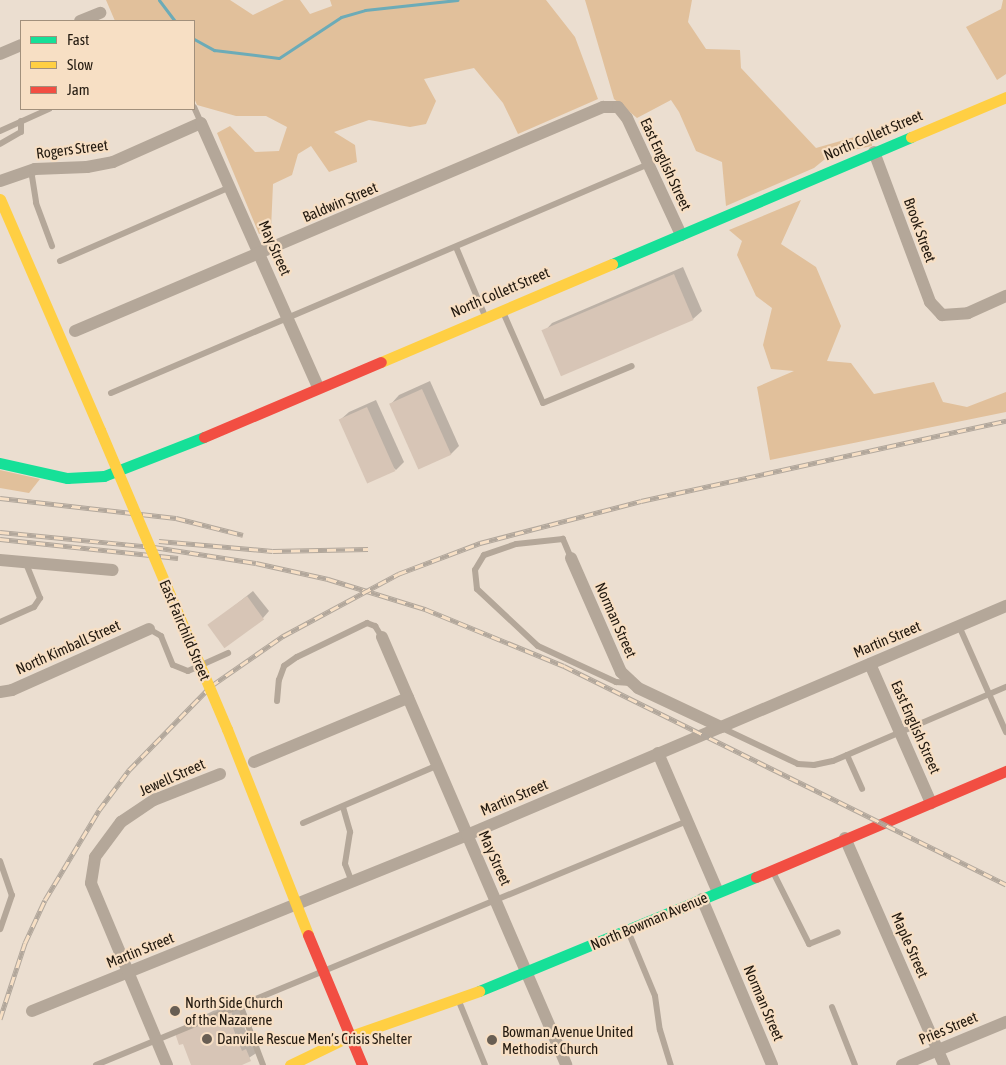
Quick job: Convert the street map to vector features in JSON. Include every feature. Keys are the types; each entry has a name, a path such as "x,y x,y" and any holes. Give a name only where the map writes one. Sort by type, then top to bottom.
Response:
{"street":[{"path":"82,20 100,13"},
{"path":"0,54 20,46"},
{"name":"North Collett Street","path":"0,463 67,478 104,476 128,469 485,316 1006,98"},
{"name":"Baldwin Street","path":"75,331 603,107 618,107"},
{"name":"East English Street","path":"618,107 649,164 680,235"},
{"name":"Rogers Street","path":"0,181 31,170 112,162 201,123"},
{"name":"May Street","path":"201,123 318,387"},
{"name":"Brook Street","path":"874,152 930,302 942,315 968,312 1006,296"},
{"name":"East Fairchild Street","path":"0,199 227,729 348,1037 362,1065"},
{"name":"Norman Street","path":"571,558 621,672 633,683 721,727"},
{"path":"0,560 113,570"},
{"name":"Martin Street","path":"32,1011 467,835 1006,606"},
{"name":"North Kimball Street","path":"1,690 12,690 149,629"},
{"name":"May Street","path":"382,638 566,1065"},
{"name":"East English Street","path":"870,664 931,803"},
{"path":"254,762 408,698"},
{"path":"658,753 718,892"},
{"name":"North Bowman Avenue","path":"290,1065 348,1037 526,974 1006,771"},
{"name":"Jewell Street","path":"128,972 91,883 95,857 121,822 154,800 220,774"},
{"name":"Maple Street","path":"845,838 944,1065"},
{"name":"Norman Street","path":"702,899 772,1065"},
{"path":"128,972 167,1065"},
{"name":"Pries Street","path":"902,1065 1006,1022"}],"lane":[{"path":"195,109 201,123"},
{"path":"0,131 47,110"},
{"path":"0,144 21,132 21,121"},
{"path":"111,393 649,164"},
{"path":"31,170 36,203 52,246"},
{"path":"60,261 230,187"},
{"path":"456,247 485,316"},
{"path":"502,309 543,403 632,366"},
{"path":"571,558 562,539 516,544 484,555 474,570 477,589 538,646 616,682 633,683"},
{"path":"0,622 34,607 40,598 26,563"},
{"path":"277,701 284,666 297,657 367,623 375,626 382,638"},
{"path":"959,626 1006,732"},
{"path":"149,629 161,636 173,665 188,671 228,653"},
{"path":"721,727 798,764 814,765 900,733 1006,687"},
{"path":"847,754 862,789"},
{"path":"303,823 436,766"},
{"path":"343,807 350,832 345,864 352,882"},
{"path":"96,1065 496,902 687,821"},
{"path":"0,862 12,895 0,929"},
{"path":"772,869 808,944 838,932"},
{"path":"628,930 654,996 660,1030 671,1065"},
{"path":"458,999 485,1065"},
{"path":"241,1007 263,1065"},
{"path":"832,1007 855,1065"}],"shaded area":[{"path":"106,0 230,0 253,15 284,0 300,0 310,14 332,6 330,0 546,0 575,37 598,99 518,134 503,103 474,68 424,79 436,101 426,124 410,127 369,120 334,132 355,145 357,162 329,172 311,146 298,154 292,175 273,184 271,229 259,234 217,133 230,126 255,152 279,151 287,127 266,116 236,116 197,105 195,100 195,20 115,20"},
{"path":"585,0 692,0 688,22 706,49 740,50 741,68 816,148 872,132 872,146 830,155 814,168 726,206 722,162 696,151 679,112 671,100 637,118 614,99"},
{"path":"1003,0 1006,0 1006,74 997,80 966,27 1001,9"},
{"path":"801,200 781,244 816,267 841,326 827,361 851,363 874,394 934,382 943,402 967,407 1006,392 1006,412 770,460 757,387 794,371 771,369 763,345 772,308 756,296 737,255 742,241 729,230"},
{"path":"0,470 40,479 29,493 0,488"}],"building":[{"path":"674,274 694,320 561,376 541,330"},
{"path":"422,389 451,455 418,469 389,404"},
{"path":"367,407 395,471 367,484 339,420"},
{"path":"247,596 264,619 224,648 207,625"},
{"name":"Danville Rescue Men’s Crisis Shelter","path":"231,1011 235,1023 232,1025 242,1051 246,1049 251,1061 242,1065 191,1065 183,1044 179,1045 175,1033"}],"waterway":[{"path":"159,0 174,20"},
{"path":"195,40 214,50 279,58 341,17 365,10 457,0"}],"railway":[{"path":"0,1019 25,943 45,900 99,810 129,770 211,686 283,636 398,574 480,543 641,501 1006,421"},
{"path":"0,498 176,518 243,535"},
{"path":"0,532 154,547 256,563 328,579 425,609 564,666 1006,884"},
{"path":"0,539 178,558"},
{"path":"159,541 273,551 368,549"}],"traffic: fast":[{"path":"612,264 911,137"},
{"path":"0,463 67,478 104,476 204,437"},
{"path":"479,991 756,877"}],"traffic: slow":[{"path":"911,137 1006,97"},
{"path":"0,199 100,430"},
{"path":"381,362 612,264"},
{"path":"100,430 227,729"},
{"path":"227,729 308,935"},
{"path":"290,1065 348,1037 479,991"}],"traffic: jam":[{"path":"204,437 381,362"},
{"path":"756,877 1006,771"},
{"path":"308,935 362,1065"}],"place":[{"name":"North Side Church of the Nazarene","path":"175,1011"},
{"name":"Danville Rescue Men’s Crisis Shelter","path":"207,1039"},
{"name":"Bowman Avenue United Methodist Church","path":"492,1040"}]}
